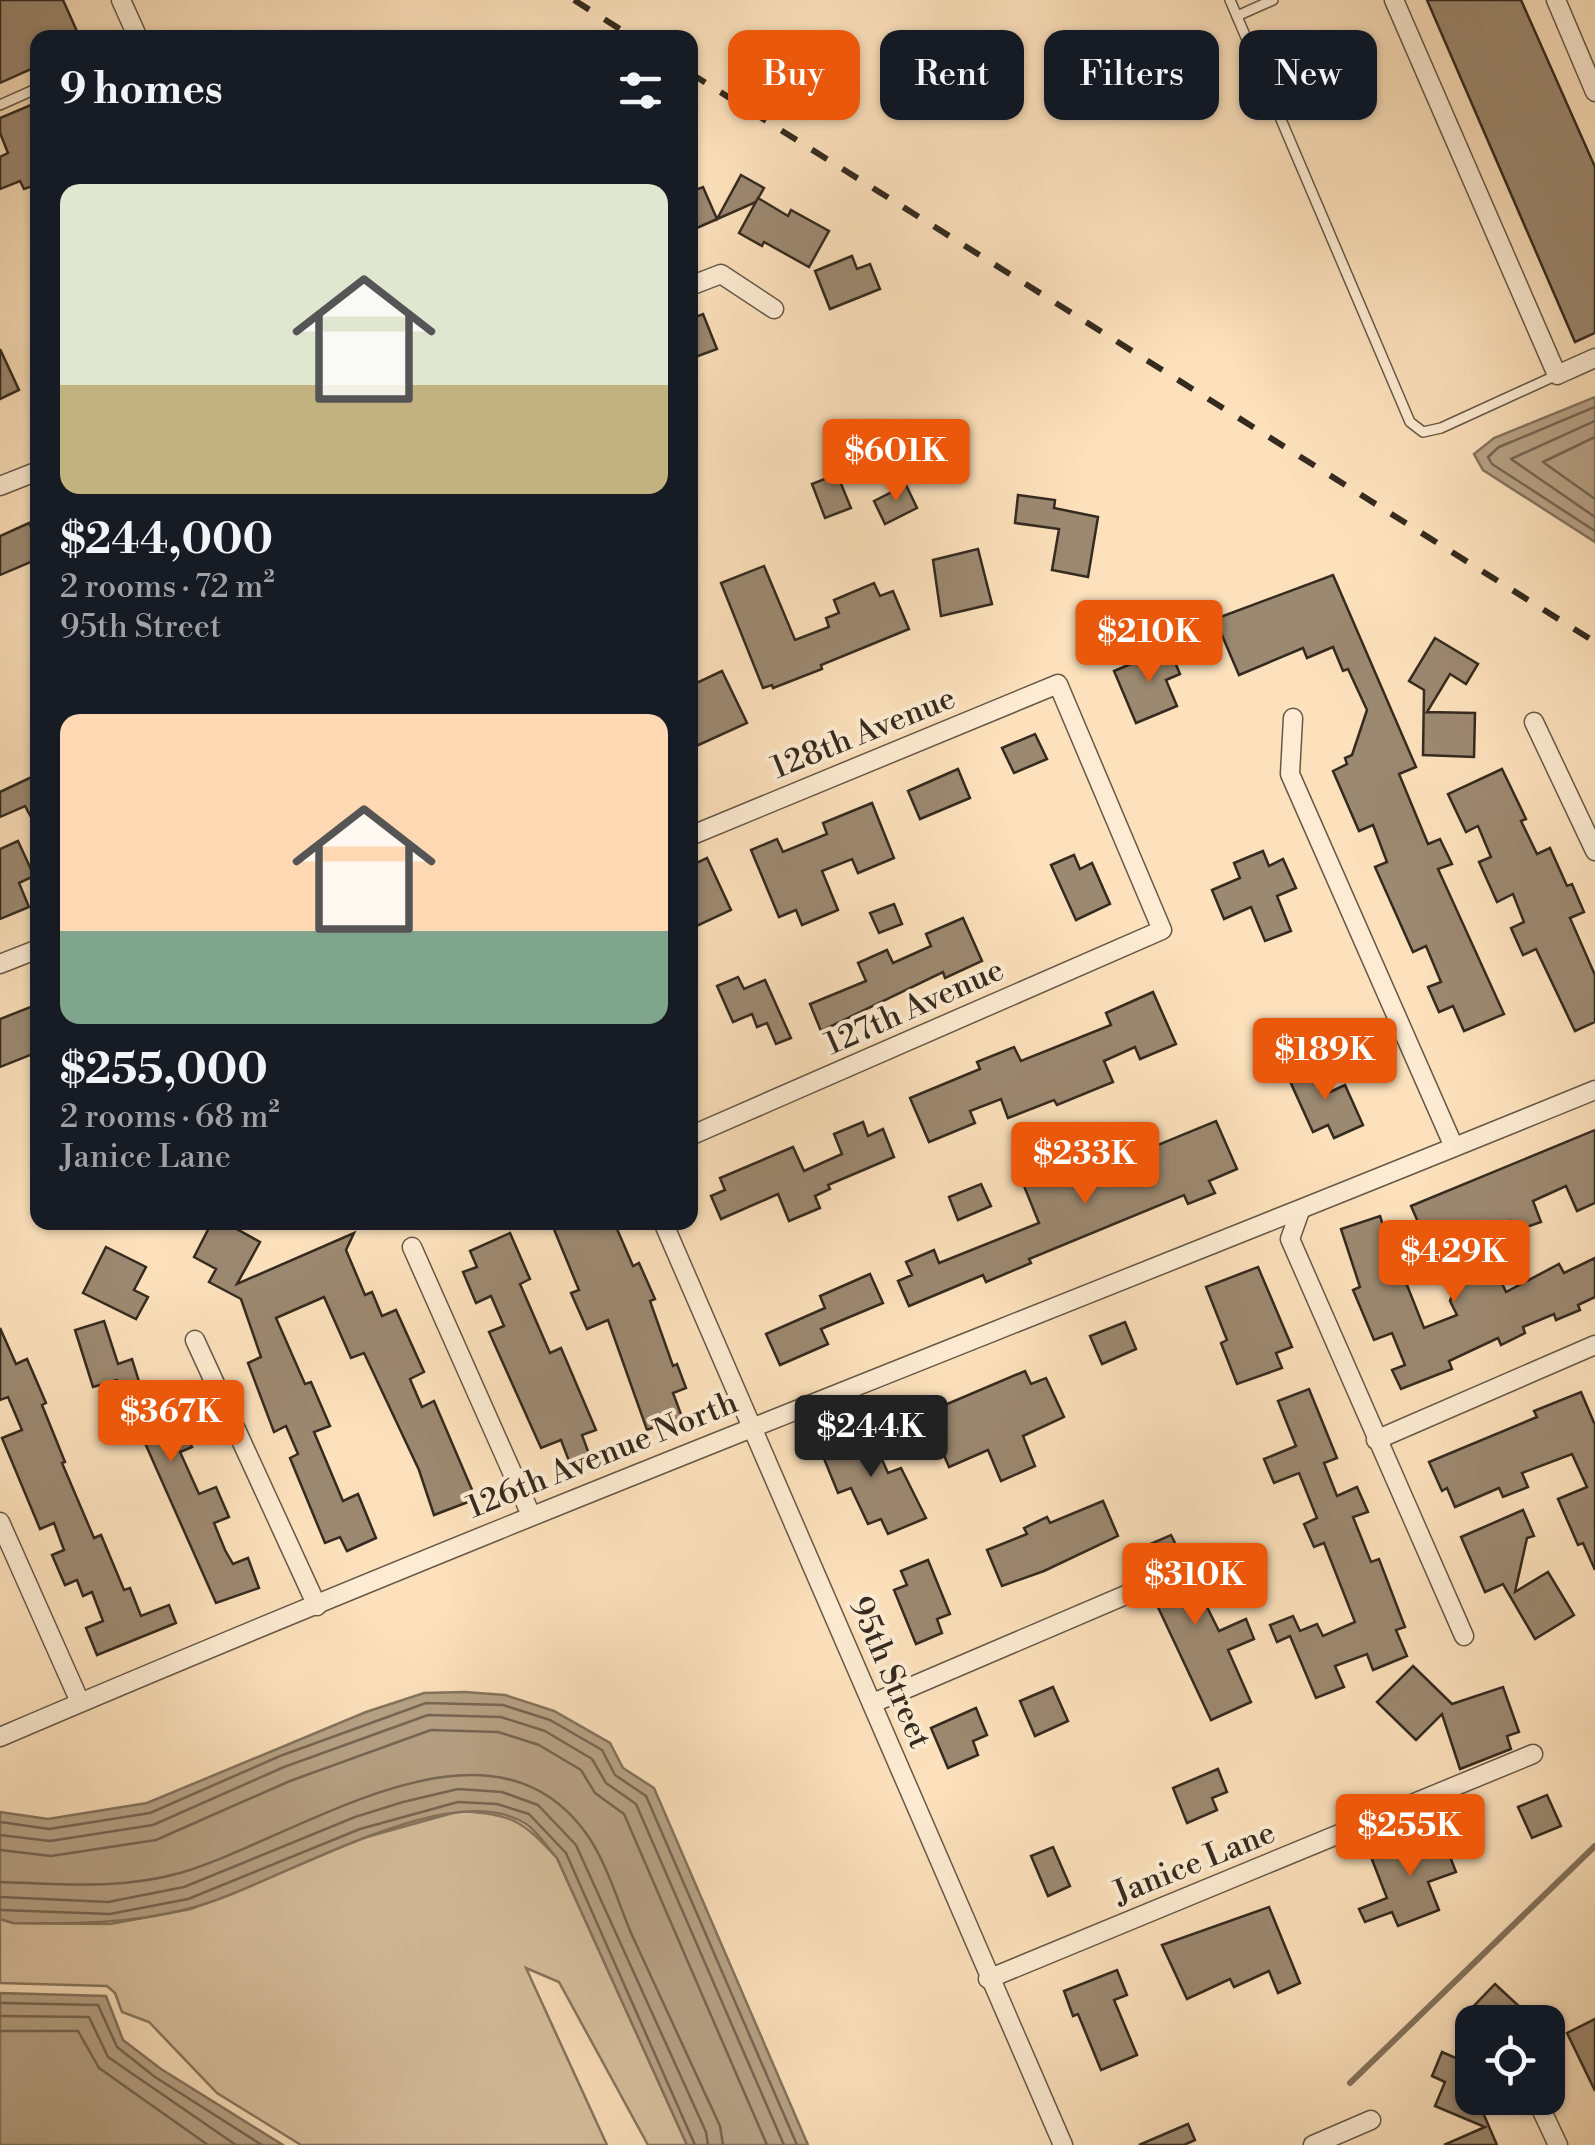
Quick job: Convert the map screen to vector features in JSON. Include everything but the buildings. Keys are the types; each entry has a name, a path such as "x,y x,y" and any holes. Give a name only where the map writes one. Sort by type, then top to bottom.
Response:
{"street":[{"path":"122,0 135,30"},
{"path":"1394,0 1558,375 1595,358"},
{"path":"1556,0 1595,92"},
{"path":"698,283 721,274 774,308"},
{"path":"0,486 30,474"},
{"name":"128th Avenue","path":"698,833 1058,684 1162,930"},
{"path":"1293,718 1290,774 1454,1148"},
{"path":"1534,722 1595,851"},
{"name":"127th Avenue","path":"698,1133 1162,930"},
{"path":"0,964 30,952"},
{"name":"126th Avenue North","path":"0,1737 752,1425 1300,1211 1595,1090"},
{"path":"1300,1211 1290,1239 1464,1636"},
{"name":"95th Street","path":"666,1230 1063,2145"},
{"path":"412,1248 531,1515"},
{"path":"196,1340 317,1606"},
{"path":"1376,1440 1595,1345"},
{"path":"0,1522 80,1702"},
{"path":"873,1703 1136,1591"},
{"name":"Janice Lane","path":"988,1979 1534,1754"},
{"path":"1544,2115 1558,2145"},
{"path":"1313,2145 1371,2120"}],"lane":[{"path":"1230,0 1410,422 1423,432 1440,428 1558,375"},
{"path":"1236,16 1273,0"},
{"path":"0,105 30,92"}],"shaded area":[{"path":"460,1811 515,1821 557,1858 687,2145 648,2145 559,1982 526,1968 607,2145 301,2145 217,2093 149,2022 122,2012 115,1993 107,1986 0,1983 0,1919 13,1923 110,1924 191,1909 363,1838"}],"water":[{"path":"1595,397 1595,542 1483,470 1474,454 1494,438"},
{"path":"424,1693 505,1695 554,1711 610,1743 623,1768 654,1788 808,2145 687,2145 557,1858 526,1824 492,1812 451,1813 406,1823 222,1898 165,1914 79,1923 13,1923 0,1919 0,1812 48,1819 147,1803 366,1712"},
{"path":"0,1993 106,1996 123,2040 161,2069 283,2145 0,2145"}],"waterway":[{"path":"1350,2083 1595,1846"}],"railway":[{"path":"574,0 621,30"},
{"path":"698,78 1595,642"}]}
